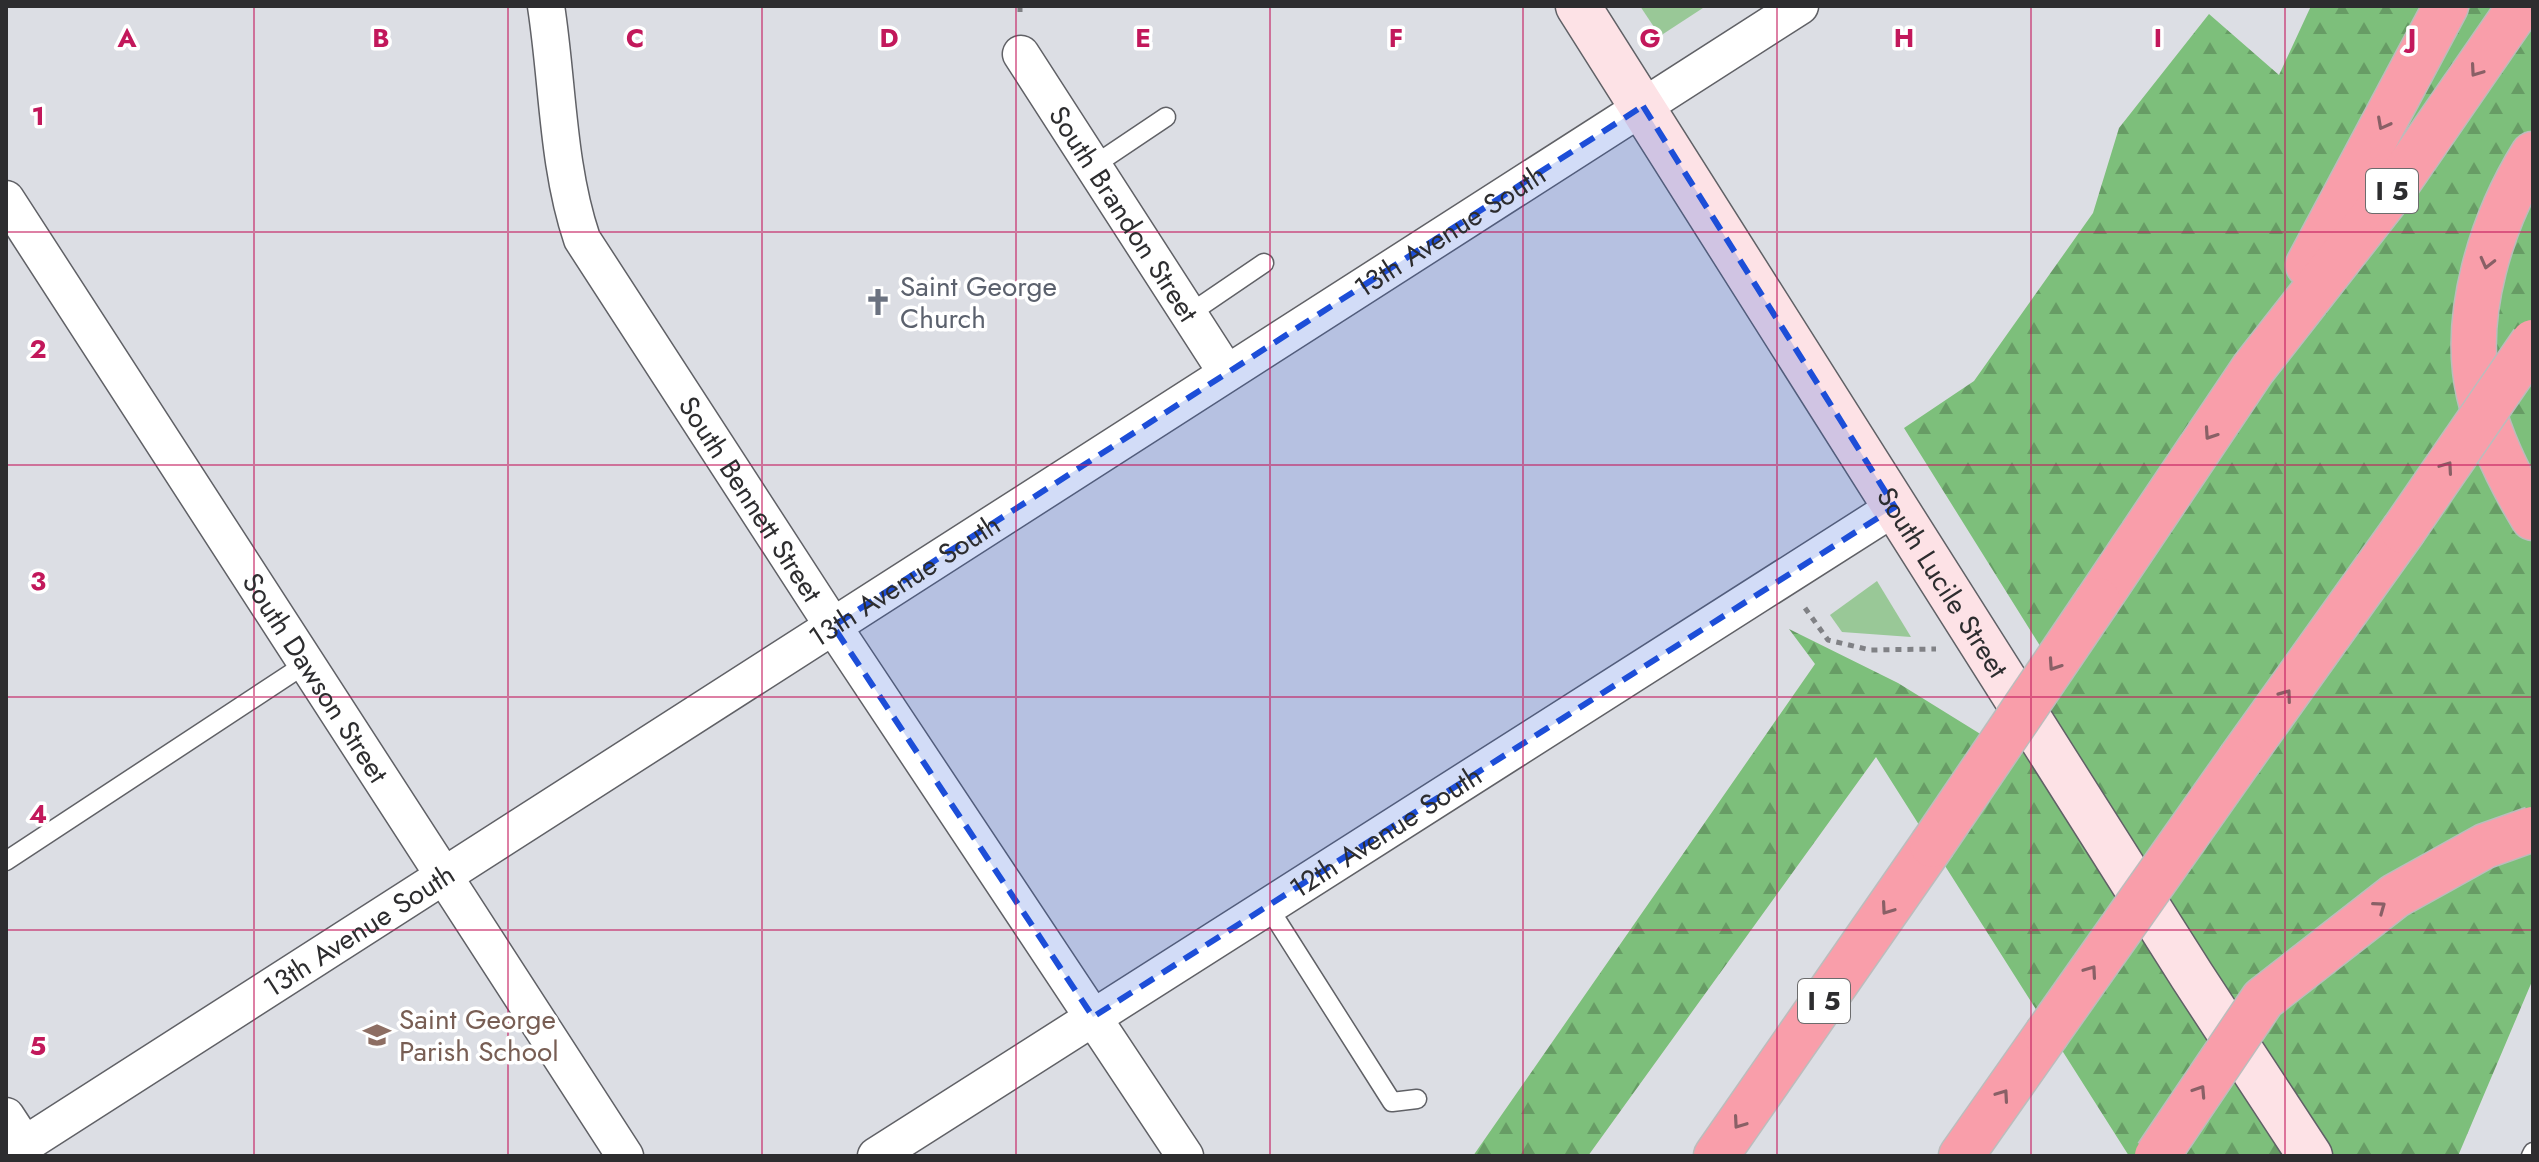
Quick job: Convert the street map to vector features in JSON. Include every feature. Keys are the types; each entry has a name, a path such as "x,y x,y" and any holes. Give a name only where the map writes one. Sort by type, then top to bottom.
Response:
{"highway":[{"path":"2253,369 2446,6"},
{"name":"I 5","path":"1716,1156 1932,845 2253,369 2391,193 2520,6"},
{"path":"2533,154 2511,189 2487,260 2475,354 2479,393 2500,456 2533,518"},
{"path":"1961,1156 2533,342"},
{"path":"2157,1156 2263,999 2395,896 2485,846 2533,829"}],"street":[{"name":"South Bennett Street","path":"546,6 569,200 582,239 833,626 1185,1156"},
{"name":"South Lucile Street","path":"1578,6 2310,1156"},
{"name":"13th Avenue South","path":"13,1139 445,875 1800,6"},
{"name":"South Brandon Street","path":"1021,54 1226,372"},
{"name":"South Dawson Street","path":"6,199 625,1156"},
{"name":"12th Avenue South","path":"897,1150 1093,1017 1895,507"}],"lane":[{"path":"1093,166 1166,117"},
{"path":"1189,314 1264,263"},
{"path":"6,861 307,663"},
{"path":"1267,905 1392,1102 1417,1099"}],"path":[{"path":"1803,605 1828,640 1870,650 1935,648"}],"highlighted area":[{"path":"1643,106 1895,507 1093,1017 833,626"}],"green space":[{"path":"1640,6 1706,6 1660,36"},
{"path":"2311,6 2533,6 2533,979 2458,1156 2129,1156 1876,757 1588,1156 1473,1156 1815,664 1789,629 1898,683 1982,735 2062,681 1904,428 1974,381 2093,213 2119,128 2209,14 2279,75"},
{"path":"1877,581 1911,637 1842,632 1830,615"}],"place":[{"name":"Saint George Church","path":"878,302"},
{"name":"Saint George Parish School","path":"377,1035"}]}
